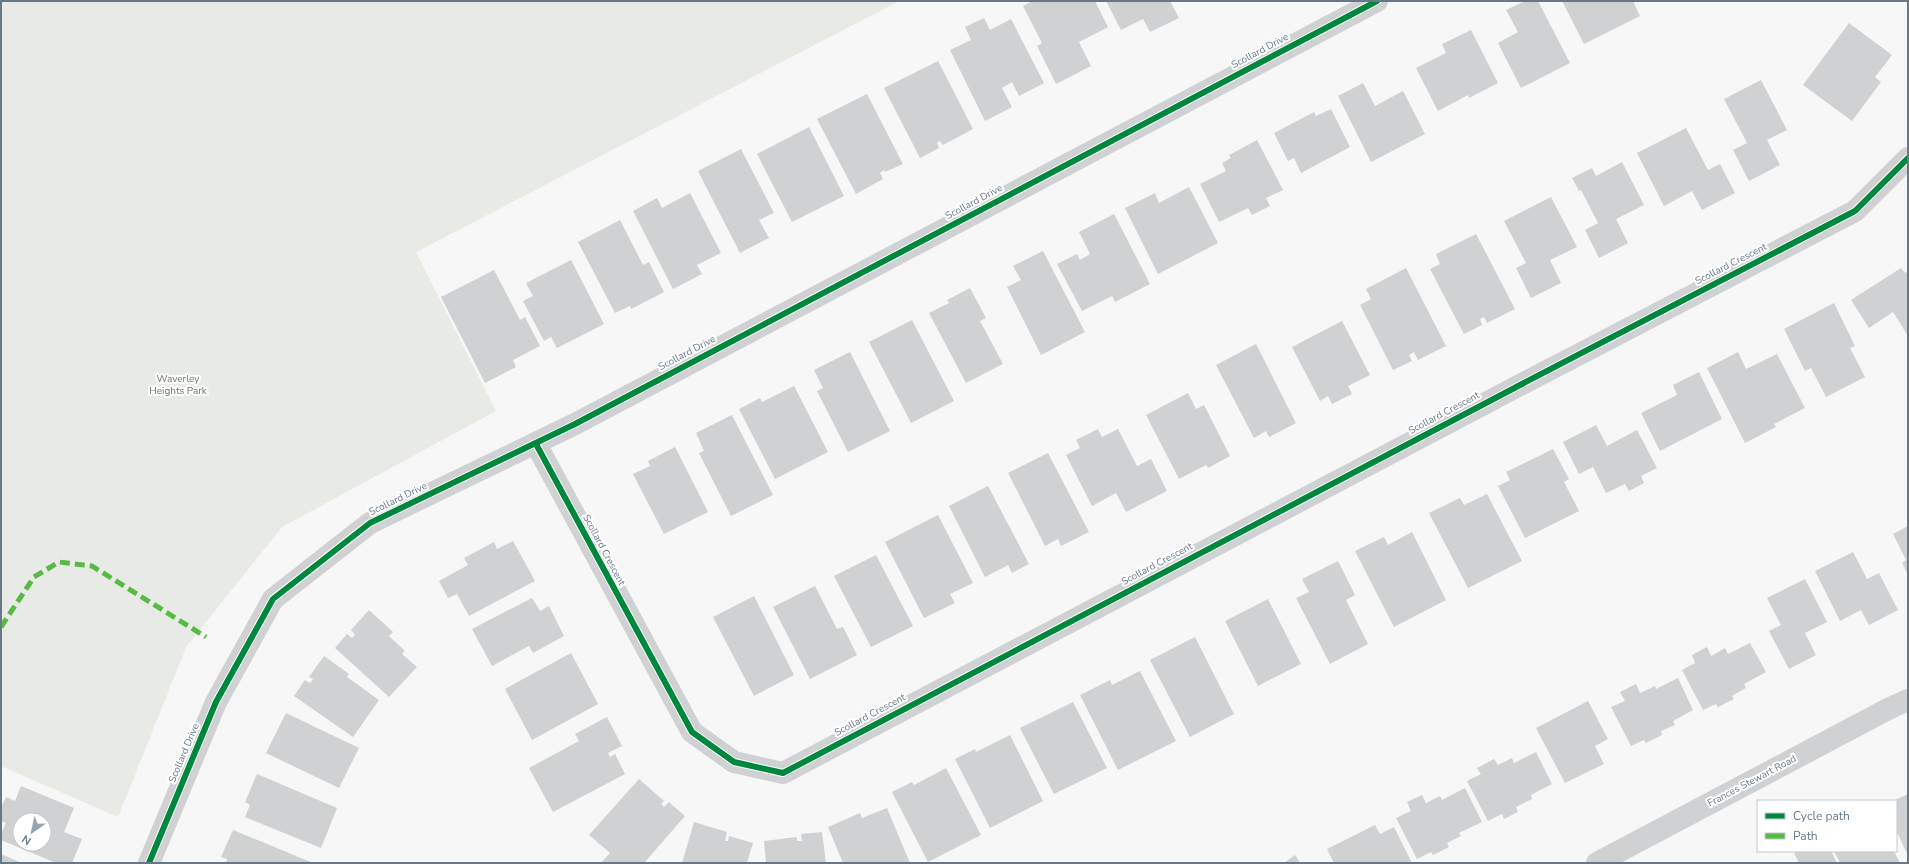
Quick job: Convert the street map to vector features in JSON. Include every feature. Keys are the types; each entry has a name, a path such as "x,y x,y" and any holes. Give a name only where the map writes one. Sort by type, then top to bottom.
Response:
{"street":[{"name":"Scollard Drive","path":"149,863 216,702 273,599 370,523 536,444 1377,1"},
{"name":"Scollard Crescent","path":"536,444 692,732 734,762 783,773 1522,384 1855,211 1908,158"},
{"name":"Frances Stewart Road","path":"1596,863 1890,708 1908,700"}],"green space":[{"name":"Waverley Heights Park","path":"1,1 899,1 416,252 496,411 282,527 186,647 118,817 1,766"}],"building":[{"path":"1032,1 1095,1 1108,27 1079,42 1091,66 1056,84 1037,46 1042,43 1023,6"},
{"path":"1106,1 1170,1 1179,18 1150,32 1143,19 1121,30"},
{"path":"1525,1 1538,1 1570,63 1521,88 1498,43 1518,32 1506,10"},
{"path":"1562,1 1633,1 1640,16 1584,44"},
{"path":"984,18 990,30 1011,19 1044,83 1019,96 1012,82 1002,88 1012,107 985,121 950,50 971,40 965,27"},
{"path":"1849,23 1892,55 1875,77 1881,82 1852,121 1803,85"},
{"path":"1471,30 1498,83 1469,98 1468,95 1438,111 1416,68 1446,53 1442,44"},
{"path":"938,61 973,129 943,145 940,141 937,143 939,148 920,158 884,88"},
{"path":"1761,80 1787,130 1767,140 1780,165 1749,181 1733,150 1747,143 1724,99"},
{"path":"1363,83 1375,106 1403,91 1425,134 1371,162 1338,96"},
{"path":"867,94 903,164 885,172 884,170 880,173 883,179 856,194 817,119"},
{"path":"1331,109 1350,147 1301,173 1294,158 1288,161 1274,133 1314,112 1316,116"},
{"path":"809,127 844,196 792,222 757,154"},
{"path":"1686,128 1708,170 1720,164 1735,193 1702,210 1692,191 1664,206 1637,153"},
{"path":"1257,140 1283,190 1266,198 1270,206 1252,215 1248,208 1219,222 1200,184 1226,171 1222,163 1231,158 1229,155"},
{"path":"741,149 774,213 759,220 769,238 740,253 698,171"},
{"path":"1622,162 1644,205 1616,219 1628,243 1599,258 1585,230 1598,223 1581,190 1579,191 1572,178 1592,168 1596,176"},
{"path":"1189,187 1218,243 1158,274 1125,208 1155,193 1159,203"},
{"path":"690,193 721,253 697,265 702,274 673,289 633,211 657,198 662,208"},
{"path":"1551,197 1577,247 1550,260 1561,283 1531,298 1516,268 1526,263 1504,221"},
{"path":"1114,214 1150,284 1115,302 1112,296 1082,311 1057,264 1077,254 1080,260 1090,254 1079,232"},
{"path":"620,220 643,265 649,262 664,292 631,309 630,306 615,313 578,242"},
{"path":"1476,234 1515,309 1487,323 1484,317 1480,319 1482,325 1464,334 1430,269 1440,264 1436,254"},
{"path":"1043,251 1085,332 1041,355 1007,287 1021,280 1013,266"},
{"path":"571,260 604,324 557,348 551,337 544,341 523,301 533,296 526,283"},
{"path":"1406,268 1446,346 1418,360 1414,352 1409,355 1412,361 1393,370 1360,305 1371,299 1366,289"},
{"path":"1901,268 1905,273 1908,271 1908,336 1893,312 1869,328 1851,300"},
{"path":"494,270 520,320 525,317 540,346 513,360 516,367 485,383 441,297"},
{"path":"970,288 986,318 980,321 1003,364 966,383 929,313 949,303 947,300"},
{"path":"1834,303 1855,346 1850,348 1865,377 1826,397 1811,368 1805,371 1784,329"},
{"path":"912,320 954,401 911,423 869,342"},
{"path":"1342,321 1370,375 1348,386 1352,394 1332,404 1328,396 1320,401 1292,347"},
{"path":"1256,344 1296,423 1269,437 1266,431 1254,438 1216,365"},
{"path":"850,352 890,431 848,452 817,391 823,388 814,370"},
{"path":"1738,352 1746,369 1777,354 1805,408 1774,424 1776,427 1745,443 1707,368"},
{"path":"1699,372 1722,419 1660,451 1641,413 1677,395 1673,385"},
{"path":"794,386 828,452 775,479 739,409 760,398 762,402"},
{"path":"1188,393 1196,409 1204,405 1230,456 1208,468 1206,465 1179,479 1146,415"},
{"path":"732,415 773,495 731,516 699,453 704,451 696,433"},
{"path":"1596,425 1607,446 1637,430 1657,468 1641,476 1644,483 1629,491 1625,484 1606,493 1593,467 1579,474 1563,442"},
{"path":"1098,429 1102,437 1118,429 1137,466 1151,459 1167,491 1126,512 1116,493 1092,506 1066,455 1080,448 1076,440"},
{"path":"675,447 708,512 664,534 633,474 650,466 648,461"},
{"path":"1553,449 1569,479 1564,482 1579,511 1525,538 1498,486 1510,480 1506,472"},
{"path":"1048,453 1089,532 1061,546 1058,539 1045,546 1008,473"},
{"path":"988,486 1029,564 1012,573 1008,565 985,577 949,506"},
{"path":"1487,494 1522,561 1468,588 1429,513 1460,498 1464,505"},
{"path":"938,515 973,583 950,594 955,603 924,618 885,542"},
{"path":"1908,526 1908,575 1902,563 1906,560 1893,534"},
{"path":"1412,532 1446,600 1394,627 1355,551 1384,537 1388,545"},
{"path":"513,541 535,581 469,616 457,594 448,598 439,581 468,565 464,558 494,542 497,549"},
{"path":"1853,552 1867,579 1879,573 1898,610 1869,625 1861,610 1840,621 1815,571"},
{"path":"876,555 913,626 871,647 834,576"},
{"path":"1338,561 1355,595 1346,600 1368,644 1330,664 1296,598 1309,592 1302,579"},
{"path":"1805,579 1827,622 1805,633 1816,655 1789,669 1769,631 1781,625 1767,598"},
{"path":"815,586 837,629 843,627 857,655 810,679 773,607"},
{"path":"754,596 794,675 754,696 713,617"},
{"path":"532,598 540,611 549,606 564,636 533,653 529,646 492,666 472,629"},
{"path":"1268,599 1301,664 1258,686 1225,621"},
{"path":"369,610 393,632 389,636 405,651 402,654 417,667 389,697 335,648 347,634 352,638 355,635 351,630"},
{"path":"1195,637 1234,714 1190,737 1150,660"},
{"path":"1750,643 1766,672 1744,684 1746,688 1732,696 1734,699 1718,707 1716,704 1703,710 1682,670 1695,663 1692,655 1707,647 1711,656 1725,648 1728,654"},
{"path":"571,653 598,704 532,740 505,689"},
{"path":"324,656 349,674 347,677 379,700 353,737 294,696 305,680 310,683 313,679 309,677"},
{"path":"1140,671 1176,741 1118,770 1080,695 1110,680 1112,685"},
{"path":"1678,678 1693,710 1673,721 1675,725 1661,731 1662,735 1646,743 1644,740 1631,746 1611,707 1625,701 1620,692 1636,684 1640,693 1655,686 1656,689"},
{"path":"1588,701 1608,739 1595,746 1604,764 1565,783 1536,728"},
{"path":"1073,702 1107,768 1054,794 1020,728"},
{"path":"286,713 359,748 339,788 266,753"},
{"path":"607,717 622,746 608,753 610,757 615,754 625,774 553,812 529,768 579,741 575,734"},
{"path":"1010,735 1043,801 990,828 955,759 975,749 976,752"},
{"path":"1536,752 1552,784 1531,795 1532,799 1516,807 1518,812 1504,819 1502,814 1488,821 1467,781 1481,774 1477,768 1494,759 1498,765 1512,758 1514,763"},
{"path":"946,768 981,835 928,862 892,792 912,782 914,785"},
{"path":"257,774 337,808 321,848 245,817 250,805 245,802"},
{"path":"639,779 664,801 661,804 664,807 669,802 685,816 644,863 601,863 610,853 589,835"},
{"path":"21,786 74,808 64,832 82,839 72,863 56,863 30,852 52,852 52,812 12,812 12,845 1,840 1,834 6,823 1,821 1,808 6,797 15,801"},
{"path":"1465,788 1482,822 1459,833 1461,836 1447,843 1449,847 1433,855 1431,852 1417,859 1396,818 1411,811 1407,802 1422,795 1426,803 1440,796 1442,800"},
{"path":"1908,794 1908,856 1897,832 1897,800 1895,800"},
{"path":"887,808 910,863 843,863 828,827 860,813 862,818"},
{"path":"694,822 727,832 725,841 728,841 729,836 753,843 747,863 682,863"},
{"path":"1375,825 1380,834 1394,827 1412,863 1334,863 1327,849"},
{"path":"233,830 313,863 226,863 227,859 221,857"},
{"path":"822,832 826,863 766,863 764,841 797,837 797,841 802,841 801,834"},
{"path":"1832,852 1837,863 1799,863 1794,853"},
{"path":"1834,852 1894,852 1900,863 1840,863"},
{"path":"1,854 22,863 1,863"},
{"path":"1295,855 1300,863 1284,863"}],"marked path":[{"path":"1,627 34,577 59,562 92,566 206,637"}],"cycle path":[{"path":"149,863 216,702 273,599 370,523 575,424 1377,1"},
{"path":"536,444 692,732 734,762 783,773 1522,384 1855,211 1908,158"}]}
